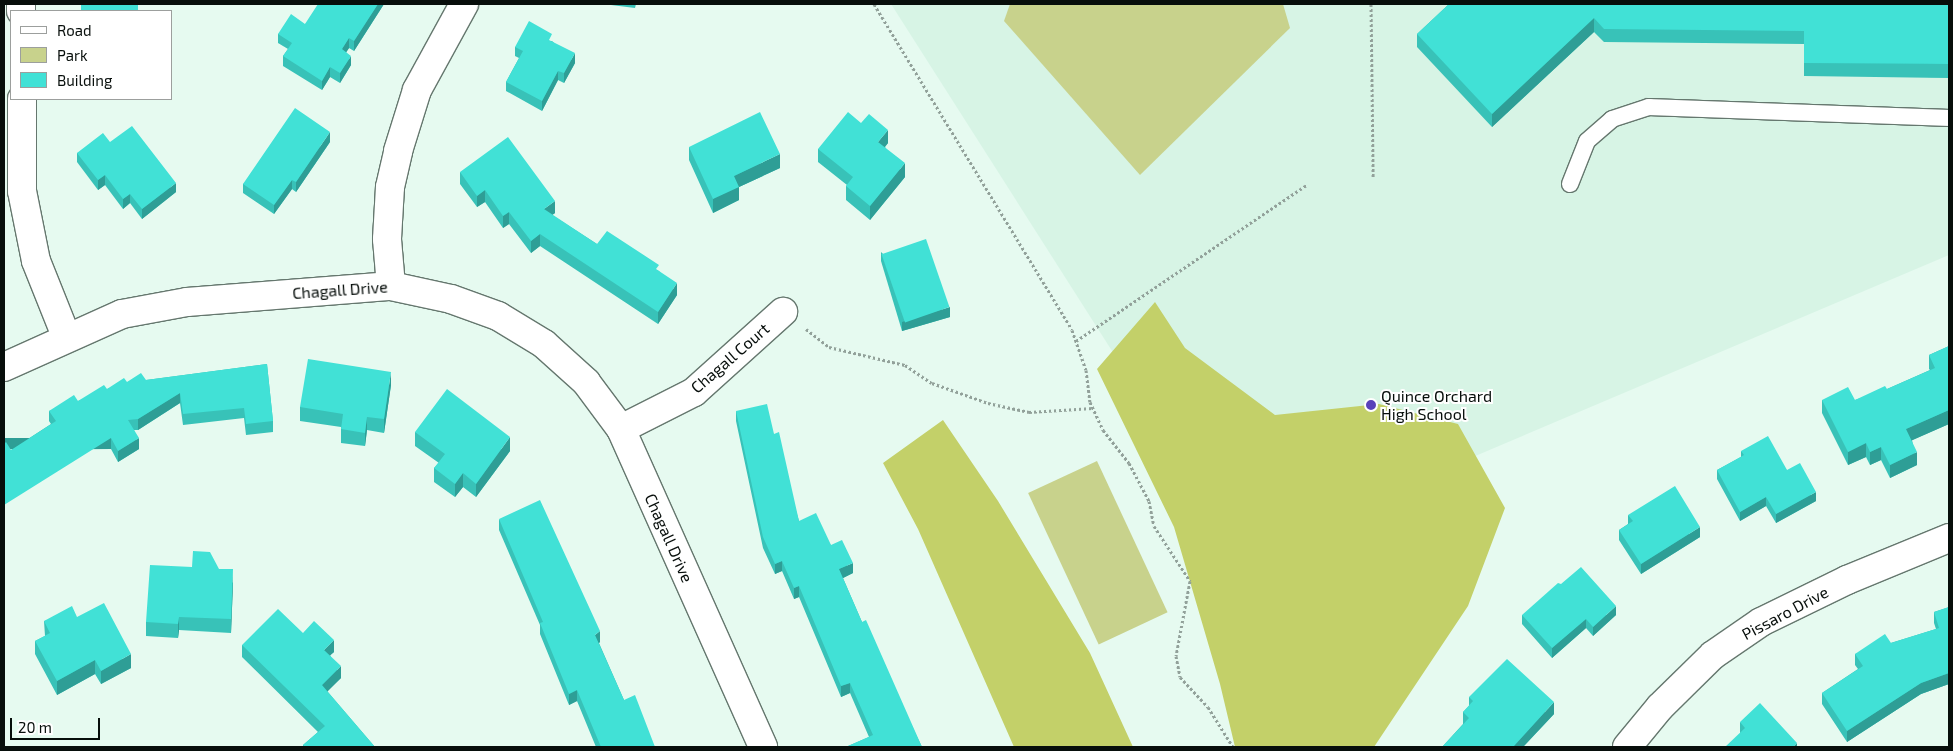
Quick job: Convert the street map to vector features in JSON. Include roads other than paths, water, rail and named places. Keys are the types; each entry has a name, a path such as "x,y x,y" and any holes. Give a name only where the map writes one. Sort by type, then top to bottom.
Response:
{"street":[{"path":"391,286 388,239 390,187 398,151 418,90 464,4"},
{"path":"22,100 22,191 36,261 66,336"},
{"name":"Chagall Drive","path":"4,367 66,336 122,314 187,302 391,286 450,299 498,316 544,344 586,382 621,429 763,747"},
{"name":"Chagall Court","path":"621,429 694,392 783,312"},
{"name":"Pissaro Drive","path":"1627,747 1660,707 1713,655 1761,622 1847,580 1949,538"}],"lane":[{"path":"1570,184 1587,141 1612,118 1649,107 1949,118"}],"place":[{"name":"Quince Orchard High School","path":"1371,405"}]}
